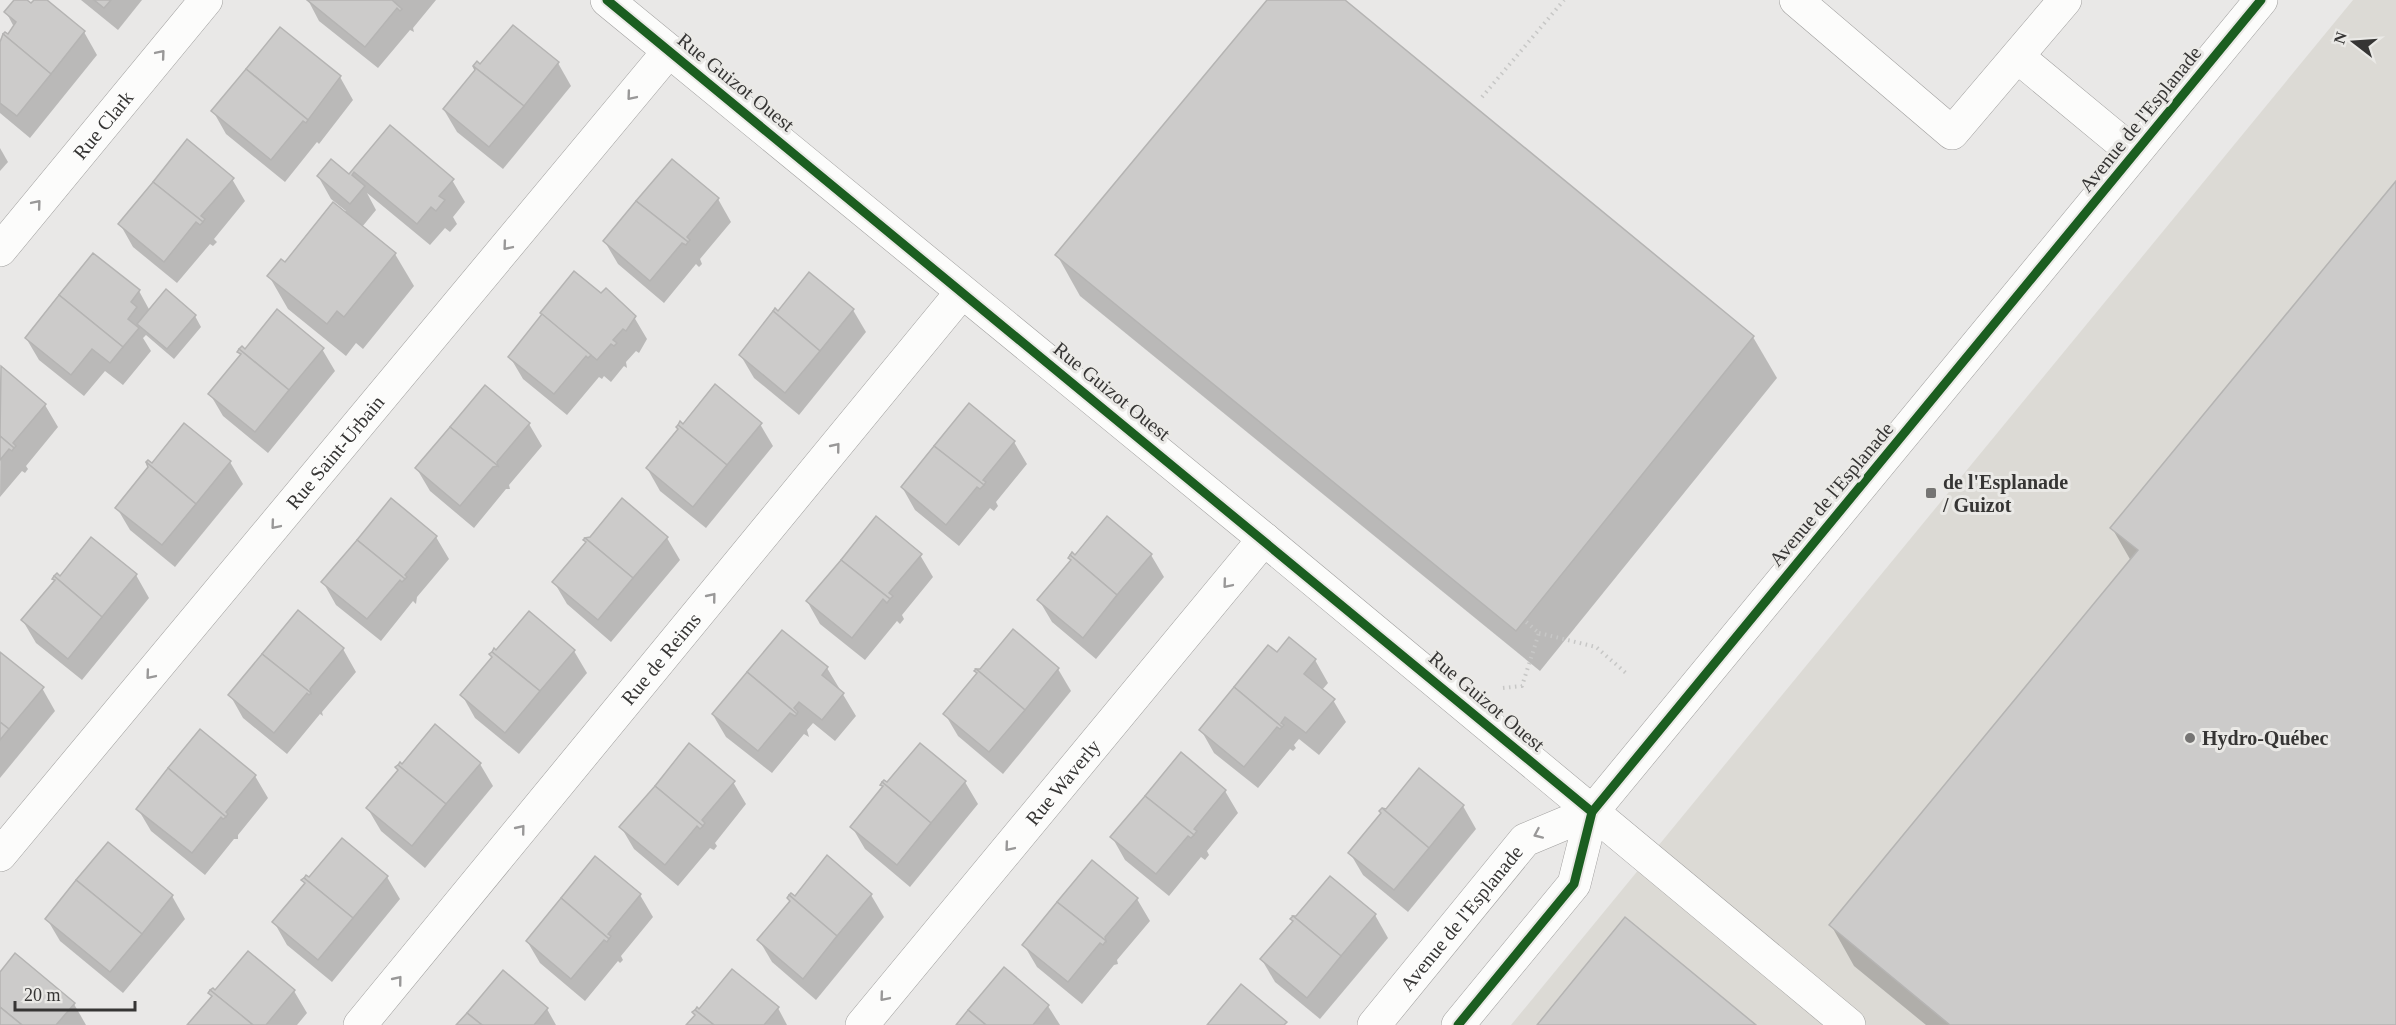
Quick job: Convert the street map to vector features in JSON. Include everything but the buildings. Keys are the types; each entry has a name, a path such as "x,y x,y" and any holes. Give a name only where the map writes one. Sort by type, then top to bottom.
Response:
{"street":[{"name":"Rue Clark","path":"0,250 206,0"},
{"name":"Rue Guizot Ouest","path":"607,0 1264,539 1849,1025"},
{"path":"1796,0 1952,133 2065,0"},
{"name":"Avenue de l'Esplanade","path":"1458,1025 1574,884 1592,812 2261,0"},
{"name":"Rue Saint-Urbain","path":"0,855 669,51"},
{"path":"2018,57 2134,153"},
{"name":"Rue de Reims","path":"360,1025 962,292"},
{"name":"Rue Waverly","path":"862,1025 1264,539"},
{"name":"Avenue de l'Esplanade","path":"1374,1025 1525,840 1592,812"}],"path":[{"path":"1482,97 1564,0"},
{"path":"1525,621 1539,633 1596,647 1626,673"},
{"path":"1502,688 1522,686 1539,633"}],"shaded area":[{"path":"2353,0 2396,0 2396,1025 1511,1025"}],"cycle path":[{"path":"607,0 1592,812"},
{"path":"1458,1025 1574,884 1592,812 2261,0"}],"place":[{"name":"de l'Esplanade / Guizot","path":"1931,493"},
{"name":"Hydro-Québec","path":"2190,738"}]}
